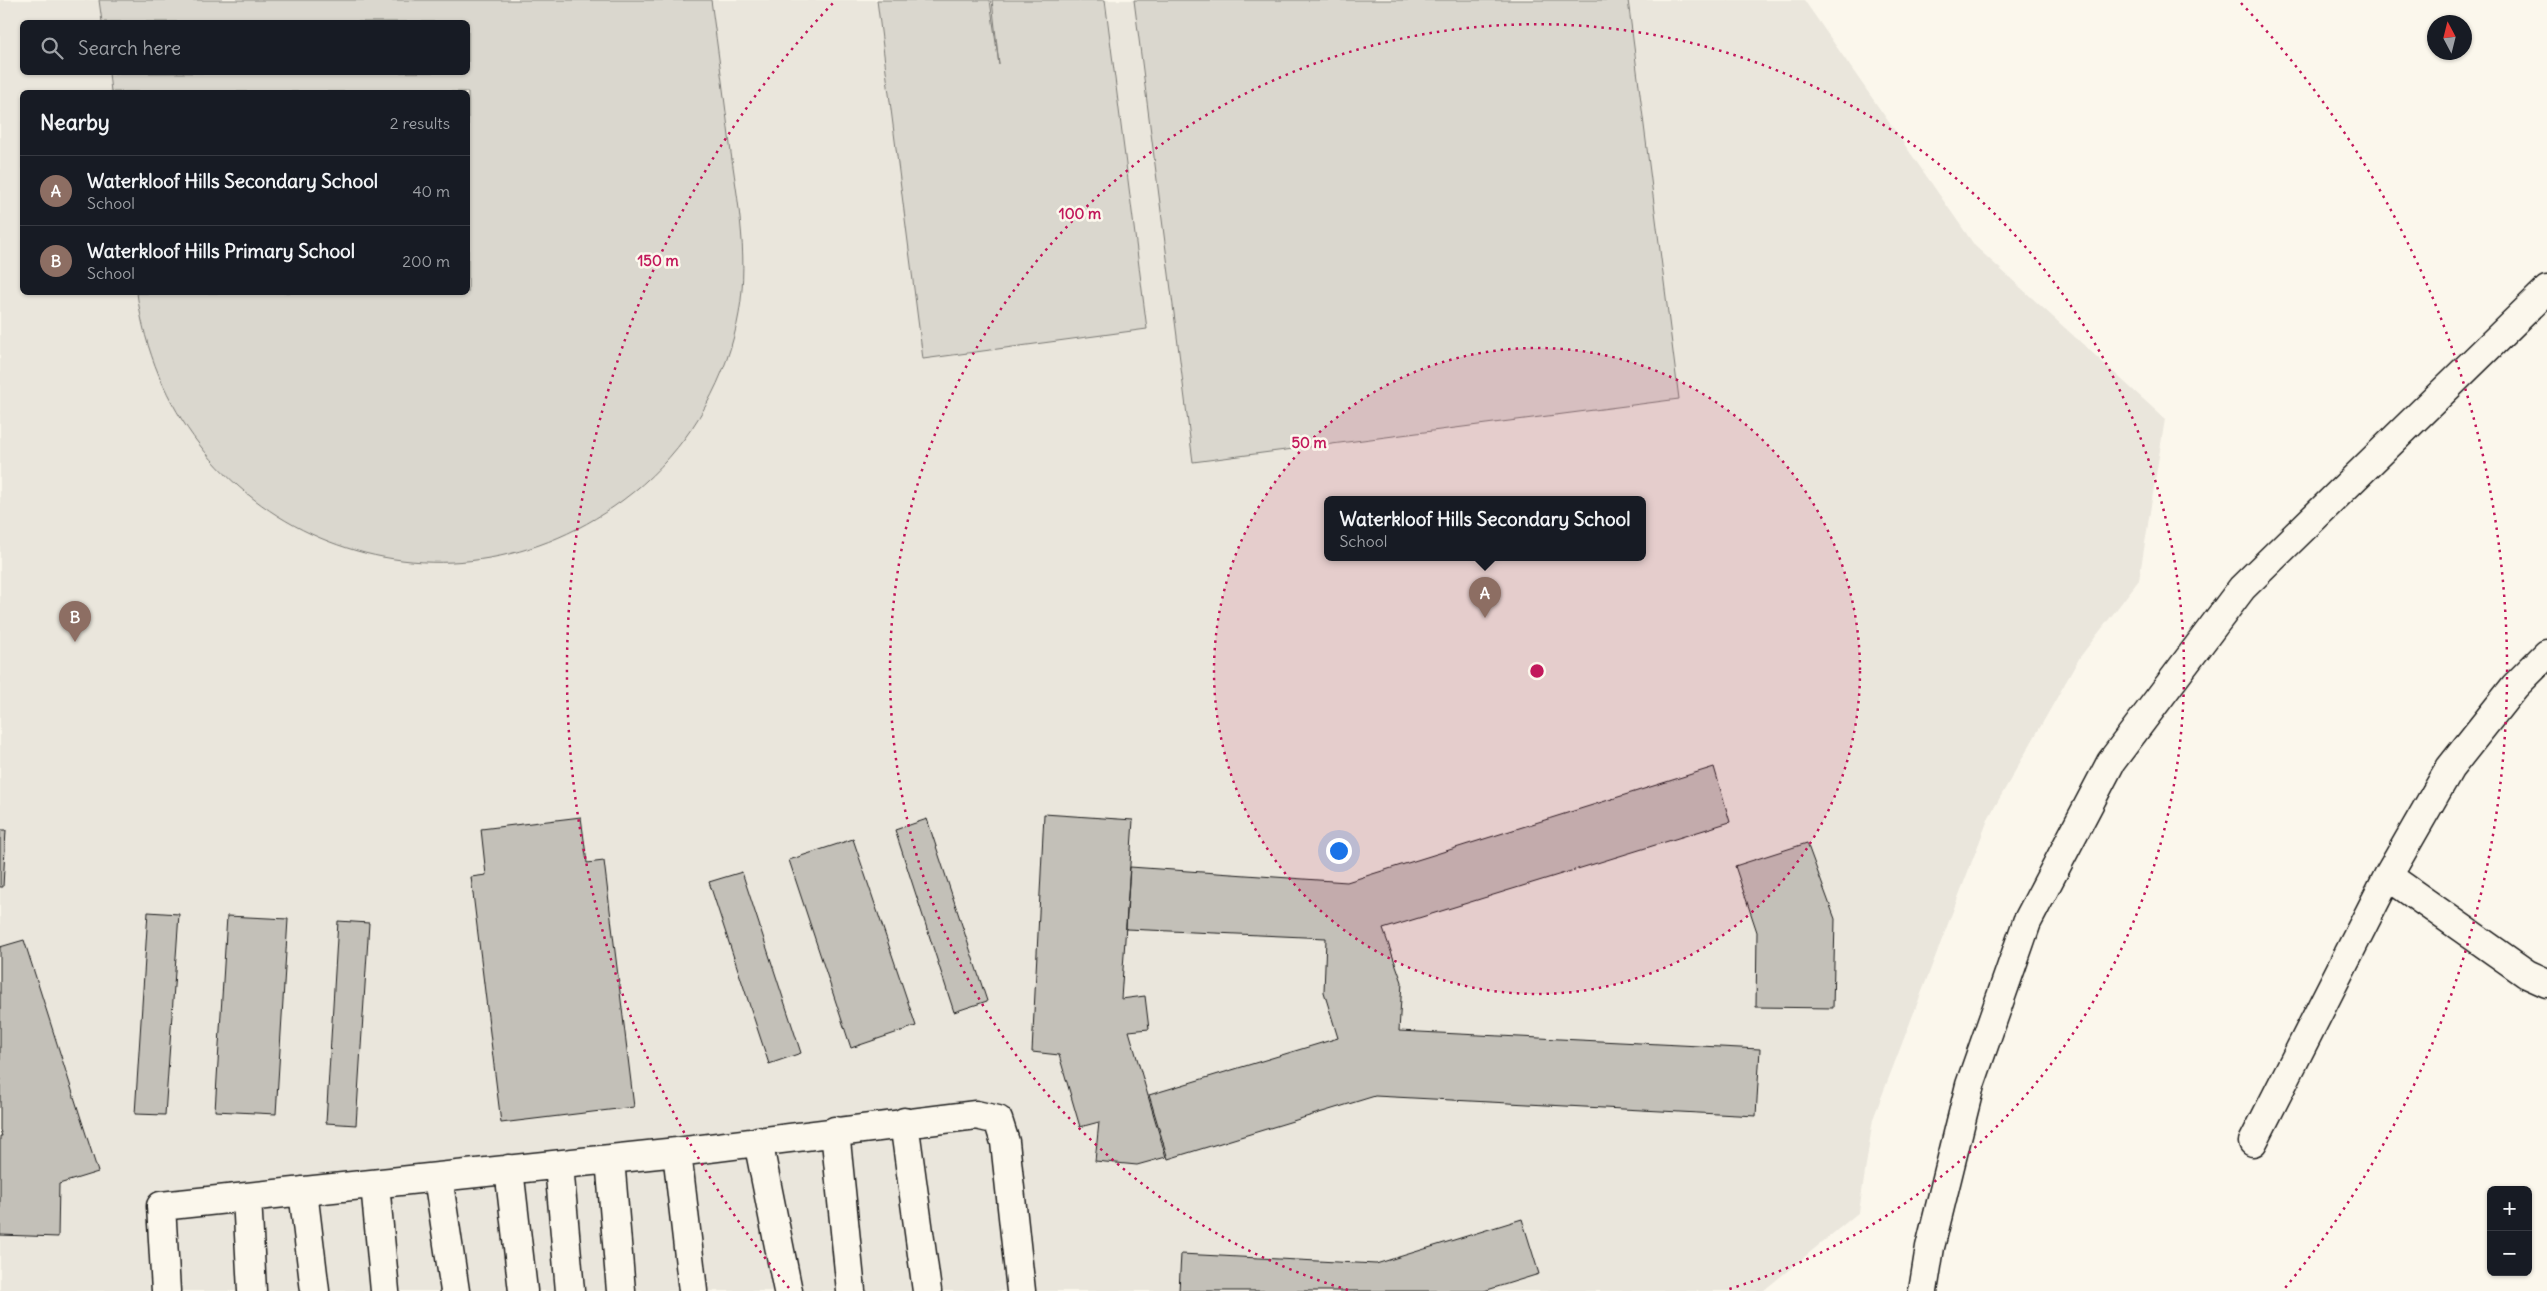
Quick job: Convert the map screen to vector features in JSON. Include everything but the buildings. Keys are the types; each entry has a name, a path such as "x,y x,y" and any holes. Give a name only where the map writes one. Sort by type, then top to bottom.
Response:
{"street":[{"path":"2483,352 2547,274"},
{"path":"1923,1291 1930,1247 1970,1085 2027,922 2111,762 2242,588 2547,290"},
{"path":"2253,1142 2388,876 2450,768 2515,686 2547,654"},
{"path":"2388,876 2526,974 2547,983"},
{"path":"166,1291 161,1206 677,1152 904,1122 976,1115 998,1120 1005,1142 1021,1291"},
{"path":"904,1122 927,1291"},
{"path":"835,1131 851,1291"},
{"path":"758,1141 788,1291"},
{"path":"677,1152 693,1291"},
{"path":"610,1159 620,1291"},
{"path":"559,1165 570,1291"},
{"path":"509,1169 523,1291"},
{"path":"438,1177 455,1291"},
{"path":"375,1184 386,1291"},
{"path":"303,1191 315,1291"},
{"path":"247,1197 252,1291"}],"shaded area":[{"path":"0,0 1804,0 1975,246 2165,419 2139,580 2080,657 1989,817 1873,1119 1859,1212 1763,1291 0,1291"},
{"path":"99,0 711,0 740,222 743,267 739,313 734,336 727,360 706,406 677,448 661,467 623,500 549,542 471,561 393,559 320,538 254,499 199,444 159,375 138,295 470,295 470,90 111,90 109,75 470,75 470,20 102,20"},
{"path":"877,0 990,0 999,65 992,0 1105,0 1147,329 923,359"},
{"path":"1134,0 1628,0 1679,399 1193,462"}],"place":[{"name":"Waterkloof Hills Secondary School","path":"1485,618"},
{"name":"Waterkloof Hills Primary School","path":"75,642"}]}
